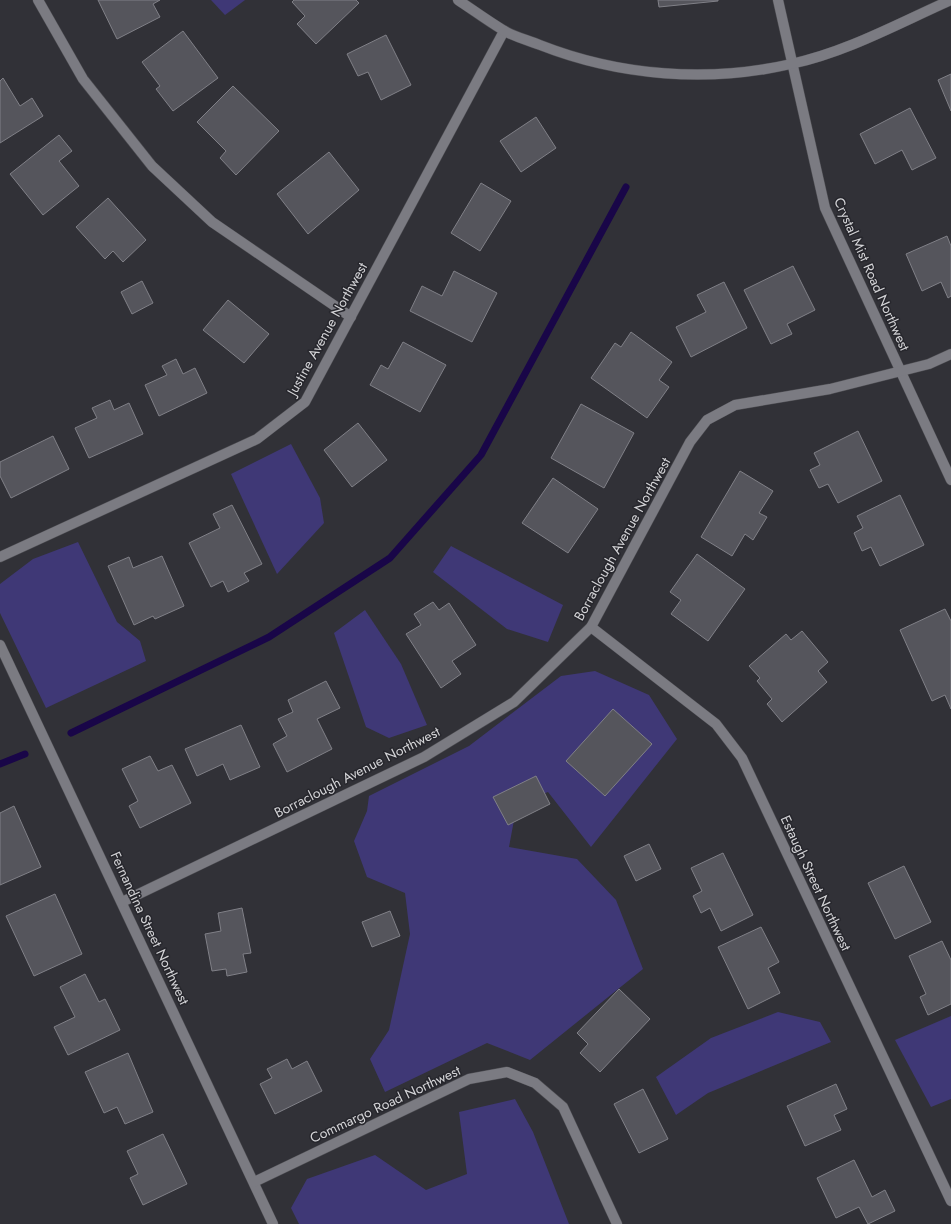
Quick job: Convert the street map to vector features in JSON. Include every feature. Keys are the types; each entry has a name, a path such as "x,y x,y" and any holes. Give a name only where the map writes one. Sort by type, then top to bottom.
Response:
{"street":[{"path":"38,0 83,79 152,166 212,222 351,317"},
{"path":"458,0 504,31 551,49 599,64 642,72 722,75 792,64 843,47 951,0"},
{"name":"Crystal Mist Road Northwest","path":"778,0 825,208 951,480"},
{"name":"Justine Avenue Northwest","path":"0,557 257,439 305,402 504,31"},
{"name":"Borraclough Avenue Northwest","path":"122,902 424,757 514,702 592,627 690,442 707,420 734,404 830,389 929,364 951,354"},
{"name":"Estaugh Street Northwest","path":"592,627 716,724 742,758 951,1201"},
{"name":"Fernandina Street Northwest","path":"0,645 274,1224"},
{"name":"Commargo Road Northwest","path":"254,1182 469,1079 507,1072 535,1083 563,1108 617,1224"}],"shaded area":[{"path":"211,0 245,0 225,15"},
{"path":"291,444 320,498 324,523 277,574 231,474"},
{"path":"78,542 117,622 140,641 146,661 46,708 0,613 0,584 33,559"},
{"path":"451,546 563,605 548,642 507,629 433,572"},
{"path":"365,610 401,664 427,725 389,738 366,727 334,633"},
{"path":"595,671 649,695 677,739 591,847 548,792 517,804 509,847 577,859 616,900 643,969 530,1060 487,1043 385,1092 370,1059 389,1030 410,934 405,893 367,877 354,841 367,811 369,796 469,746 561,676"},
{"path":"778,1012 820,1022 831,1042 708,1093 676,1115 656,1077 711,1038"},
{"path":"951,1016 951,1099 931,1107 895,1040"},
{"path":"515,1099 533,1132 569,1224 299,1224 291,1208 307,1179 375,1155 426,1190 467,1174 459,1112"}],"building":[{"path":"98,0 160,0 153,4 160,17 117,39"},
{"path":"294,0 356,0 359,3 316,44 297,24 305,16 292,2"},
{"path":"658,0 718,0 718,1 659,7"},
{"path":"183,31 218,78 173,111 156,89 160,86 142,62"},
{"path":"386,35 411,85 381,100 368,72 358,76 347,54"},
{"path":"951,74 951,111 938,80"},
{"path":"3,78 20,106 32,98 43,116 0,143 0,81"},
{"path":"233,86 279,131 236,175 220,158 226,151 197,122"},
{"path":"910,108 936,158 912,170 902,150 875,164 860,134"},
{"path":"536,117 556,148 521,172 500,141"},
{"path":"59,135 72,151 59,161 79,186 43,215 10,174"},
{"path":"329,152 359,190 308,234 277,194"},
{"path":"481,183 511,201 480,251 451,233"},
{"path":"108,198 146,240 123,262 113,251 105,259 76,227"},
{"path":"947,236 951,246 951,296 948,298 941,282 922,291 906,254"},
{"path":"793,266 815,310 787,324 792,334 771,344 744,290"},
{"path":"454,271 497,293 472,342 410,311 422,286 442,296"},
{"path":"142,281 153,303 132,314 121,292"},
{"path":"724,282 747,328 691,357 676,327 706,312 697,295"},
{"path":"228,300 269,334 244,363 203,330"},
{"path":"631,332 672,362 659,380 669,387 647,418 591,378 615,343 621,347"},
{"path":"403,342 446,365 420,412 370,385 381,365 388,369"},
{"path":"176,359 183,374 195,368 207,393 159,416 145,385 167,375 162,366"},
{"path":"110,400 114,410 129,403 143,434 89,458 75,428 97,418 92,408"},
{"path":"581,404 634,433 604,488 551,458"},
{"path":"358,423 387,460 352,487 324,450"},
{"path":"858,431 882,481 838,503 828,484 819,488 810,470 820,465 814,453"},
{"path":"53,436 69,469 11,498 0,476 0,462"},
{"path":"740,471 773,491 759,513 767,517 753,540 745,534 732,556 701,537"},
{"path":"553,478 598,509 568,553 522,523"},
{"path":"900,495 924,545 880,566 871,547 862,551 854,533 863,528 857,516"},
{"path":"232,505 262,564 244,573 249,581 228,592 223,581 211,587 189,543 220,528 213,514"},
{"path":"697,554 745,589 708,641 671,614 681,600 670,592"},
{"path":"162,556 184,606 155,619 153,616 134,625 108,566 129,557 133,568"},
{"path":"433,602 439,610 449,603 476,645 452,661 461,674 441,688 406,634 421,625 414,614"},
{"path":"945,609 951,621 951,709 945,695 932,701 900,630"},
{"path":"802,631 828,662 818,671 827,682 782,722 767,704 772,699 757,681 760,678 749,666 786,634 791,640"},
{"path":"326,681 340,708 317,719 332,749 287,772 273,744 287,736 278,719 293,712 288,700"},
{"path":"613,709 652,744 605,796 566,761"},
{"path":"241,725 260,767 230,780 223,764 197,776 185,749"},
{"path":"150,756 158,771 172,765 191,803 140,828 129,806 138,801 122,769"},
{"path":"536,776 550,804 508,825 493,797"},
{"path":"14,806 41,867 0,885 0,813"},
{"path":"649,844 661,869 636,881 624,856"},
{"path":"723,853 753,915 721,931 710,908 701,913 693,896 702,891 691,868"},
{"path":"904,866 931,922 895,939 868,883"},
{"path":"55,894 82,954 34,976 6,916"},
{"path":"242,908 251,953 243,954 247,972 227,976 226,969 212,971 205,934 221,931 218,913"},
{"path":"390,911 400,936 372,947 362,922"},
{"path":"761,927 779,962 768,968 780,993 748,1009 718,947"},
{"path":"942,941 951,960 951,1004 928,1015 920,997 926,994 909,956"},
{"path":"85,974 99,1002 105,999 120,1030 68,1055 54,1027 75,1017 60,987"},
{"path":"619,989 650,1019 600,1072 580,1053 588,1044 577,1033"},
{"path":"128,1053 153,1112 125,1124 117,1107 104,1113 85,1072"},
{"path":"287,1059 292,1069 307,1061 322,1091 275,1114 260,1084 272,1078 267,1069"},
{"path":"836,1084 847,1109 834,1115 841,1130 805,1146 787,1106"},
{"path":"643,1089 668,1139 639,1153 614,1104"},
{"path":"163,1134 187,1184 143,1205 130,1178 138,1174 127,1151"},
{"path":"854,1160 872,1197 885,1190 895,1211 868,1224 859,1207 836,1218 817,1178"}],"waterway":[{"path":"71,733 269,637 390,558 481,455 626,187"},
{"path":"0,764 25,754"}]}
